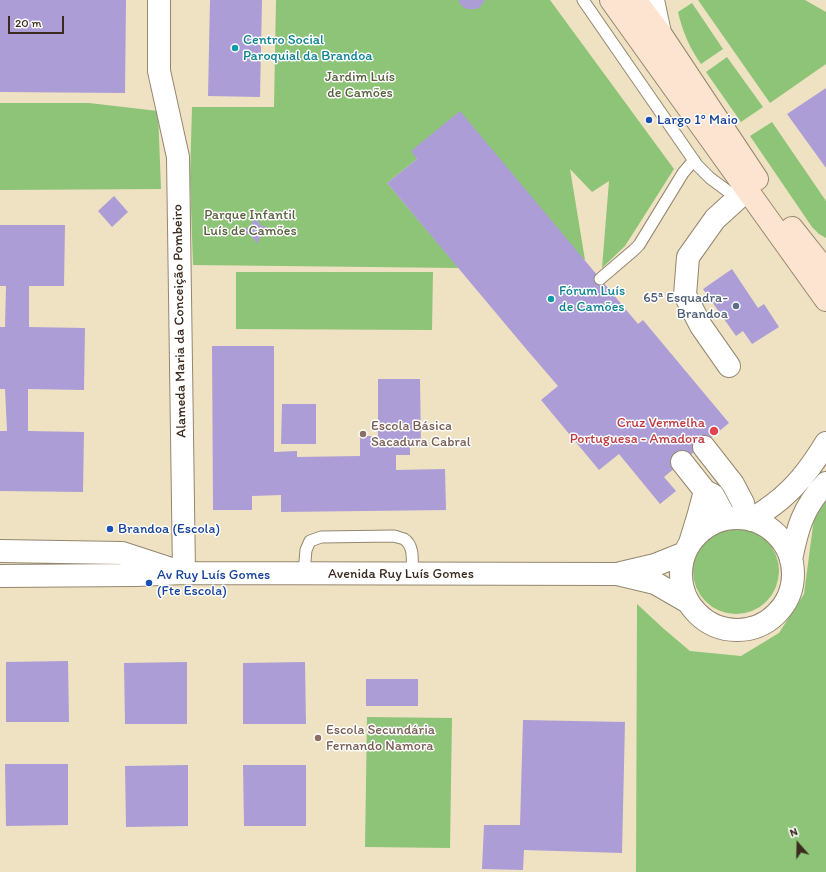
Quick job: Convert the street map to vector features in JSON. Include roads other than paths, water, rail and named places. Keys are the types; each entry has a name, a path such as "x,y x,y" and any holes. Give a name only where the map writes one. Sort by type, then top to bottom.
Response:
{"street":[{"name":"Alameda Maria da Conceição Pombeiro","path":"159,0 159,71 178,157 184,573"},
{"path":"611,0 826,300"},
{"path":"635,0 660,33 773,203 818,254 826,271"},
{"path":"653,0 660,33"},
{"path":"729,366 701,326 685,295 688,257 715,219 737,199"},
{"path":"687,548 700,532 712,524 741,519 765,511 786,494 804,474 826,443"},
{"path":"704,447 733,484 743,503 741,519"},
{"path":"682,462 705,491 713,495 741,519 760,523 774,532 785,545 791,560 793,578 789,596 780,611 766,622 755,627 749,629 732,630 714,626 699,616 688,602 682,586 681,570 705,491"},
{"path":"791,560 795,538 804,512 826,483"},
{"name":"Avenida Ruy Luís Gomes","path":"0,576 136,575 184,573 617,574 655,565 687,548"},
{"name":"Avenida Ruy Luís Gomes","path":"0,551 122,553 184,573"},
{"name":"Avenida Ruy Luís Gomes","path":"617,574 655,583 688,602"}],"lane":[{"path":"583,0 694,160 710,178 777,231"},
{"path":"600,279 639,245 683,173 694,160"},
{"path":"304,573 306,550 310,541 321,537 394,536 404,540 410,546 412,555 412,574"}],"place":[{"name":"Centro Social Paroquial da Brandoa","path":"235,48"},
{"name":"Largo 1º Maio","path":"649,120"},
{"name":"Fórum Luís de Camões","path":"551,299"},
{"name":"65ª Esquadra- Brandoa","path":"736,306"},
{"name":"Cruz Vermelha Portuguesa - Amadora","path":"714,431"},
{"name":"Escola Básica Sacadura Cabral","path":"363,434"},
{"name":"Brandoa (Escola)","path":"110,529"},
{"name":"Av Ruy Luís Gomes (Fte Escola)","path":"149,583"},
{"name":"Escola Secundária Fernando Namora","path":"318,738"}],"park label":[{"name":"Jardim Luís de Camões","path":"360,86"},
{"name":"Parque Infantil Luís de Camões","path":"250,224"}]}
